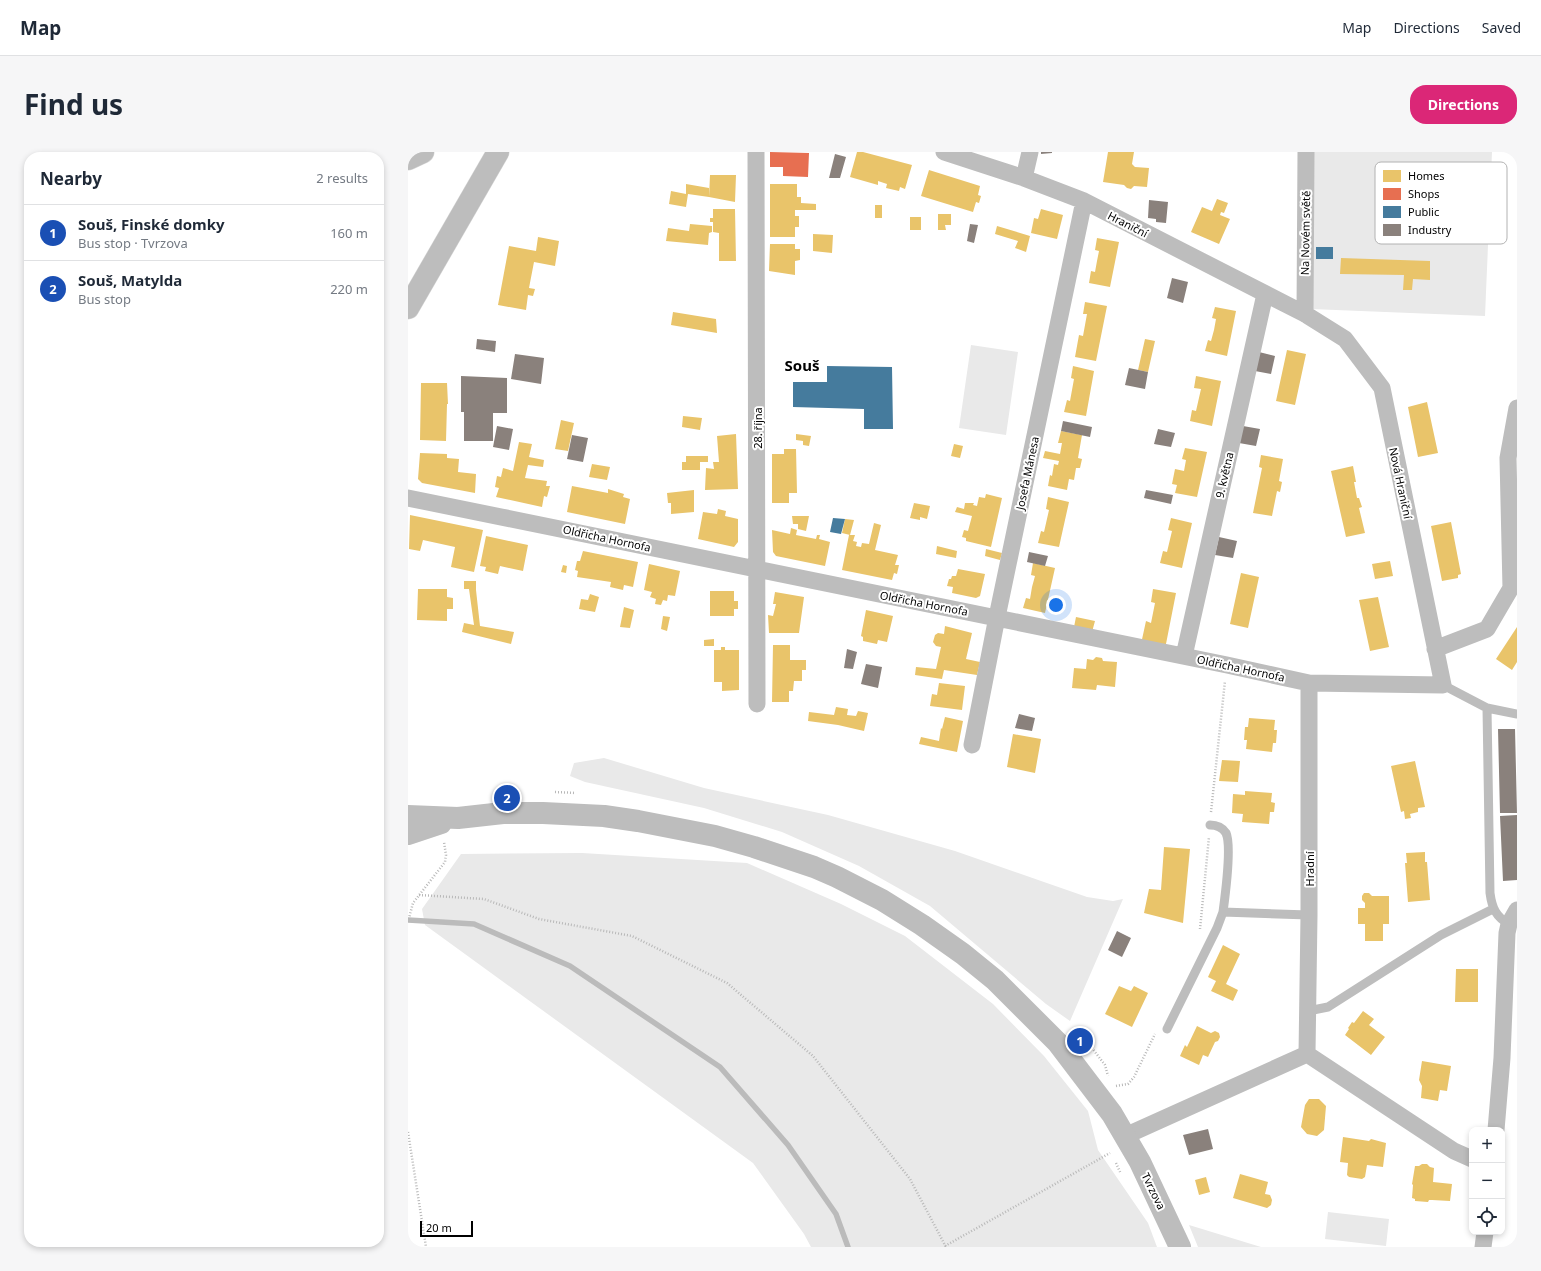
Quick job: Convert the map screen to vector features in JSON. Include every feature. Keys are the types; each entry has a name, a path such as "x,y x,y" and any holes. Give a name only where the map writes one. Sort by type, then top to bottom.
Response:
{"main road":[{"path":"408,158 411,152"},
{"path":"408,158 423,152"},
{"path":"408,308 498,152"},
{"name":"Tvrzova","path":"458,818 503,813 543,812 638,820 735,841 794,860 837,877 882,900 922,925 963,954 995,980 1067,1053 1112,1114 1125,1136 1140,1162 1180,1247"},
{"path":"408,816 458,818"},
{"path":"408,834 458,818"}],"street":[{"name":"28. října","path":"756,152 758,704"},
{"name":"Hraniční","path":"944,152 1024,178 1084,201 1305,314"},
{"path":"1024,178 1030,152"},
{"name":"Na Novém světě","path":"1305,314 1306,152"},
{"name":"Josefa Mánesa","path":"972,745 997,617 1084,201"},
{"name":"9. května","path":"1184,656 1265,294"},
{"name":"Nová Hraniční","path":"1305,314 1345,339 1382,388 1443,685"},
{"path":"1435,649 1487,629 1511,588 1508,458 1517,408"},
{"name":"Oldřicha Hornofa","path":"408,498 997,617 1309,683 1443,685"},
{"name":"Hradní","path":"1307,1054 1309,915 1309,683"},
{"path":"1496,1127 1502,1058 1508,933 1513,917"},
{"path":"1125,1136 1307,1054 1454,1151 1469,1158"},
{"path":"1483,1247 1485,1235"}],"lane":[{"path":"1443,685 1487,708 1517,714"},
{"path":"1487,708 1490,893 1493,909 1501,920 1513,917"},
{"path":"1162,1029 1217,928 1223,912 1228,840 1223,829 1218,826 1210,825"},
{"path":"1308,1012 1328,1006 1441,935 1493,909"},
{"path":"1223,912 1309,915"}],"path":[{"path":"1200,935 1227,665"},
{"path":"408,922 412,908 419,895 445,862 446,855 444,842"},
{"path":"419,895 484,899 539,919 632,936 727,983 813,1056 910,1179 946,1247 1110,1153"},
{"path":"1112,1086 1128,1084 1134,1078 1162,1029"},
{"path":"1079,1032 1105,1065 1109,1079"},
{"path":"408,1132 426,1247"}],"shaded area":[{"path":"1313,152 1492,152 1492,162 1375,162 1375,244 1488,244 1485,316 1311,309"},
{"path":"971,345 1018,352 1006,435 959,428"},
{"path":"604,758 704,788 828,815 955,851 1087,897 1113,901 1123,899 1070,1021 1046,1004 930,906 859,866 782,832 704,808 585,782 570,776 574,763"},
{"path":"582,853 747,863 841,904 905,936 993,1004 1044,1056 1088,1111 1098,1150 1148,1223 1157,1247 811,1247 804,1234 753,1163 425,925 422,909 461,854"},
{"path":"1328,1212 1389,1219 1386,1246 1325,1239"},
{"path":"1189,1225 1261,1247 1198,1247"}],"building: Homes":[{"path":"857,152 863,152 912,165 905,189 900,187 899,191 886,188 887,184 878,181 878,185 850,177"},
{"path":"1108,152 1134,152 1132,164 1135,167 1149,168 1147,187 1134,186 1131,189 1124,185 1103,182"},
{"path":"929,170 980,186 978,195 981,196 979,203 976,202 973,212 921,196"},
{"path":"710,175 736,175 735,202 709,197"},
{"path":"686,184 709,188 709,197 688,194 686,207 669,204 671,191 686,194"},
{"path":"770,184 797,184 797,197 801,197 801,203 816,204 816,210 795,210 795,216 799,216 799,227 795,227 795,237 770,237"},
{"path":"1217,199 1228,203 1224,213 1221,212 1220,215 1230,219 1219,244 1191,232 1202,207 1212,211"},
{"path":"875,205 882,205 882,218 875,218"},
{"path":"713,209 735,209 736,261 719,261 719,233 713,232 713,222 710,222 710,218 713,218"},
{"path":"1041,209 1063,215 1057,239 1031,233 1034,218 1038,219"},
{"path":"938,214 951,214 951,225 945,225 946,230 938,230"},
{"path":"910,217 921,217 921,230 910,230"},
{"path":"690,224 712,226 712,232 709,233 708,245 666,241 668,228 689,231"},
{"path":"997,226 1030,236 1026,252 1015,248 1018,241 995,234"},
{"path":"813,234 833,235 832,253 813,251"},
{"path":"538,237 559,241 555,266 534,262 529,288 535,289 533,296 528,295 526,310 498,305 509,246 536,251"},
{"path":"1097,238 1119,242 1110,287 1089,283 1091,271 1095,272 1099,251 1095,250"},
{"path":"770,244 795,244 795,249 800,249 800,260 795,261 795,275 769,271"},
{"path":"1341,258 1430,261 1430,280 1413,279 1412,290 1403,290 1404,275 1340,274"},
{"path":"1085,302 1107,306 1096,361 1075,357 1079,335 1083,336 1087,314 1083,314"},
{"path":"1215,307 1236,311 1227,356 1205,351 1208,340 1211,341 1214,330 1216,319 1212,318"},
{"path":"673,312 716,319 717,333 671,325"},
{"path":"1145,339 1155,341 1148,372 1138,370"},
{"path":"1287,350 1306,354 1295,405 1276,401"},
{"path":"1073,366 1094,371 1086,416 1064,412 1067,400 1070,401 1074,379 1071,378"},
{"path":"1196,376 1221,381 1212,426 1190,421 1192,410 1196,411 1201,389 1194,388"},
{"path":"421,383 447,383 448,404 446,441 420,440"},
{"path":"1427,402 1438,453 1418,457 1408,407"},
{"path":"683,416 702,418 700,430 682,427"},
{"path":"561,420 574,423 568,451 555,449"},
{"path":"1061,431 1082,435 1078,458 1082,459 1080,468 1076,468 1074,480 1069,479 1067,490 1048,486 1050,475 1052,476 1054,464 1058,465 1059,461 1043,458 1045,451 1060,454 1062,443 1058,443"},
{"path":"736,434 738,489 705,490 706,468 714,469 713,462 719,462 717,436"},
{"path":"796,434 811,436 809,446 803,445 803,441 796,440"},
{"path":"519,442 532,444 529,457 544,460 543,467 528,465 525,478 547,481 546,486 550,486 547,497 544,496 542,507 496,497 499,488 495,487 497,476 501,477 503,468 513,471"},
{"path":"954,444 963,446 960,458 951,456"},
{"path":"1185,448 1207,452 1197,497 1175,493 1177,485 1172,484 1175,469 1184,471 1186,460 1182,459"},
{"path":"784,449 796,449 797,493 789,493 789,503 772,503 772,454 784,454"},
{"path":"420,453 447,454 447,458 459,459 458,472 476,474 475,493 422,483 418,479"},
{"path":"1261,455 1283,459 1279,481 1282,482 1280,492 1277,491 1272,516 1253,513 1262,468 1259,467"},
{"path":"686,456 708,456 708,462 700,462 700,470 682,470 682,462 686,462"},
{"path":"592,464 610,467 607,480 589,477"},
{"path":"1353,466 1356,482 1354,482 1357,498 1359,498 1362,507 1359,508 1365,533 1346,537 1331,471"},
{"path":"572,486 608,493 608,489 624,494 623,497 630,499 625,524 567,512"},
{"path":"694,490 694,512 671,514 671,503 668,503 667,493"},
{"path":"986,494 1002,498 991,547 966,541 966,538 962,537 964,530 968,531 972,516 955,512 957,507 964,509 965,503 974,503 973,505 977,506 979,497 985,498"},
{"path":"1048,497 1069,502 1059,547 1038,543 1041,531 1044,532 1049,510 1046,509"},
{"path":"914,503 930,506 927,519 920,517 920,520 910,518"},
{"path":"718,509 726,511 725,516 738,519 738,542 734,547 698,539 703,512 717,514"},
{"path":"410,515 483,530 474,572 451,567 455,547 423,540 420,551 409,549"},
{"path":"792,516 809,516 806,531 798,529 798,524 793,524"},
{"path":"1171,518 1192,523 1182,568 1160,563 1163,551 1167,552 1172,531 1168,530"},
{"path":"845,519 854,520 850,535 842,533"},
{"path":"1451,522 1461,574 1458,575 1458,578 1442,581 1431,526"},
{"path":"874,523 881,525 875,550 898,555 895,565 899,565 897,574 894,573 892,580 842,570 849,535 855,535 853,541 857,542 856,546 861,547 862,543 869,544"},
{"path":"791,528 797,530 796,535 816,539 817,535 820,535 819,539 830,542 825,566 776,556 773,552 772,530 790,534"},
{"path":"486,536 528,545 523,571 500,566 498,574 485,571 486,567 480,566"},
{"path":"937,546 957,551 956,558 936,554"},
{"path":"986,549 1002,553 1000,560 985,556"},
{"path":"583,551 638,562 633,587 624,585 623,590 610,587 611,582 577,577 578,571 575,570 577,561 580,561"},
{"path":"1390,561 1393,576 1375,579 1372,564"},
{"path":"1033,563 1055,568 1045,613 1023,608 1026,598 1030,599 1035,576 1031,575"},
{"path":"649,564 680,571 675,596 668,595 667,601 663,600 661,605 655,604 656,599 650,597 652,592 644,590"},
{"path":"563,565 567,566 566,573 561,572"},
{"path":"958,569 985,574 980,596 976,598 952,593 953,587 947,586 949,579 951,579 952,576 956,576"},
{"path":"1241,573 1259,577 1248,628 1230,624"},
{"path":"464,581 476,581 480,626 514,632 511,644 462,632 464,623 474,625 469,589 464,589"},
{"path":"418,589 447,589 447,597 453,598 453,609 447,609 447,621 417,620"},
{"path":"1153,589 1176,593 1165,649 1141,644 1146,621 1151,623 1155,603 1151,602"},
{"path":"710,591 734,591 734,601 738,601 738,609 734,609 734,616 710,616"},
{"path":"775,592 804,597 799,633 769,633 768,615 773,616 776,604 773,604"},
{"path":"590,594 599,597 595,612 579,609 581,599 588,600"},
{"path":"1378,597 1389,647 1370,651 1359,600"},
{"path":"624,607 634,610 630,628 620,627"},
{"path":"866,610 893,616 887,642 878,640 877,644 863,641 863,637 861,636"},
{"path":"663,616 670,617 667,631 661,629"},
{"path":"1076,617 1095,621 1092,632 1074,627"},
{"path":"945,626 972,633 966,659 980,662 977,675 944,670 942,679 915,675 916,667 936,669 941,647 936,646 933,642 935,635 938,633 944,634"},
{"path":"1517,627 1517,662 1512,670 1496,659"},
{"path":"714,639 714,646 704,646 704,640"},
{"path":"773,645 790,645 790,660 806,660 806,670 802,670 802,681 794,681 793,691 789,691 789,702 772,702"},
{"path":"721,647 725,647 725,650 739,650 739,690 722,691 722,682 714,682 714,650 721,650"},
{"path":"1096,657 1102,658 1103,661 1117,662 1115,687 1097,685 1096,690 1072,688 1074,668 1086,669 1087,659 1093,660"},
{"path":"939,683 965,686 962,710 930,706 932,694 937,695"},
{"path":"836,707 848,709 847,715 856,716 858,711 868,713 864,731 838,725 808,721 809,712 834,715"},
{"path":"945,717 963,721 957,752 919,744 921,737 939,741 941,728 942,729"},
{"path":"1249,718 1275,720 1274,730 1277,730 1276,743 1273,743 1272,752 1246,749 1247,740 1244,740 1245,727 1248,727"},
{"path":"1013,734 1041,739 1035,773 1007,767"},
{"path":"1222,760 1240,761 1238,782 1219,781"},
{"path":"1415,761 1425,807 1418,808 1418,812 1410,814 1411,818 1405,819 1404,811 1401,812 1391,766"},
{"path":"1245,791 1272,793 1271,802 1275,803 1274,812 1270,812 1269,824 1242,822 1243,814 1232,813 1233,794 1245,795"},
{"path":"1164,847 1190,849 1183,923 1144,913 1149,889 1161,890"},
{"path":"1425,852 1430,900 1408,902 1405,863 1407,863 1406,853"},
{"path":"1364,893 1369,893 1372,896 1389,896 1389,924 1383,924 1383,941 1365,941 1365,924 1358,924 1358,908 1365,908 1365,903 1362,900"},
{"path":"1223,945 1240,954 1226,984 1238,990 1233,1001 1211,991 1216,981 1208,977"},
{"path":"1456,969 1478,969 1478,1002 1455,1002"},
{"path":"1119,986 1131,991 1134,986 1148,993 1132,1027 1105,1014"},
{"path":"1363,1011 1374,1019 1369,1025 1385,1037 1371,1055 1345,1035 1352,1022 1354,1023"},
{"path":"1197,1026 1211,1033 1215,1031 1219,1033 1220,1037 1218,1041 1215,1042 1208,1057 1203,1055 1199,1065 1180,1056 1185,1045 1187,1047"},
{"path":"1422,1061 1451,1066 1447,1091 1440,1090 1438,1101 1421,1098 1422,1086 1419,1080"},
{"path":"1309,1099 1319,1099 1326,1106 1324,1130 1317,1136 1307,1134 1301,1127 1305,1105"},
{"path":"1343,1137 1369,1141 1371,1139 1386,1143 1383,1167 1367,1165 1365,1177 1362,1179 1349,1177 1347,1175 1348,1163 1340,1162"},
{"path":"1427,1164 1434,1168 1433,1182 1452,1184 1450,1201 1415,1201 1415,1199 1412,1198 1412,1184 1415,1166"},
{"path":"1240,1174 1268,1182 1265,1194 1270,1195 1272,1200 1271,1205 1267,1208 1233,1198"},
{"path":"1206,1177 1210,1192 1199,1195 1195,1180"}],"building: Shops":[{"path":"770,152 809,153 808,177 783,176 783,167 770,167"}],"building: Public":[{"path":"1316,247 1333,247 1333,259 1316,259"},
{"path":"827,366 892,367 893,429 864,429 864,409 793,407 793,382 827,382"},
{"path":"833,518 845,519 841,534 830,532"}],"building: Industry":[{"path":"1041,152 1052,152 1052,153 1041,154"},
{"path":"835,154 846,157 840,178 829,178"},
{"path":"1149,200 1168,202 1166,223 1156,222 1156,219 1148,218"},
{"path":"970,224 978,225 974,243 967,241"},
{"path":"1172,278 1188,282 1183,303 1167,298"},
{"path":"477,339 496,341 495,352 476,349"},
{"path":"1259,352 1275,356 1271,374 1255,371"},
{"path":"515,354 544,358 541,384 511,379"},
{"path":"1129,368 1148,372 1145,389 1125,385"},
{"path":"461,376 507,378 507,413 493,413 493,441 464,441 464,412 461,412"},
{"path":"1063,421 1092,427 1090,437 1061,431"},
{"path":"497,426 513,429 509,450 493,447"},
{"path":"1243,426 1260,429 1256,446 1239,443"},
{"path":"1158,429 1175,433 1171,447 1154,444"},
{"path":"572,435 588,438 583,462 567,459"},
{"path":"1146,490 1173,495 1171,504 1144,498"},
{"path":"1219,537 1237,541 1233,558 1215,555"},
{"path":"1029,552 1048,556 1045,566 1027,562"},
{"path":"847,649 857,652 853,669 844,668"},
{"path":"866,664 882,667 878,688 861,684"},
{"path":"1019,714 1035,718 1032,731 1015,728"},
{"path":"1498,729 1515,729 1517,813 1500,813"},
{"path":"1517,815 1517,880 1503,881 1500,816"},
{"path":"1117,931 1131,938 1122,957 1108,950"},
{"path":"1208,1129 1213,1149 1189,1155 1183,1135"}],"waterway":[{"path":"408,920 474,924 570,966 720,1067 788,1145 836,1214 848,1247"}],"place":[{"name":"Souš, Matylda","path":"507,798"},
{"name":"Souš, Finské domky","path":"1080,1041"}],"district":[{"name":"Souš","path":"802,365"}]}
